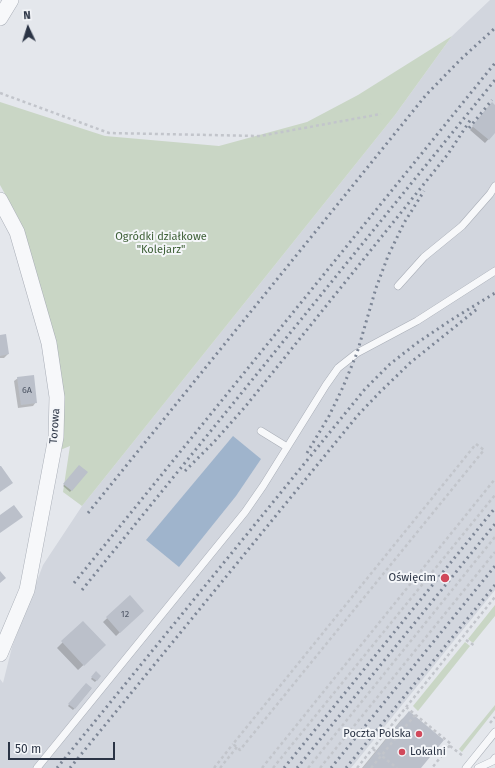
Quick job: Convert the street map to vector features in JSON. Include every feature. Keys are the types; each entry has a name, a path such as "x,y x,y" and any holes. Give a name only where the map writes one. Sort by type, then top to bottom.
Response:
{"street":[{"path":"0,18 11,0"},
{"name":"Torowa","path":"0,200 17,232 49,343 57,397 56,437 27,590 0,654"}],"lane":[{"path":"398,286 424,257 462,226 490,194 495,186"},
{"path":"37,768 242,515 263,486 335,372 347,360 364,349 417,321 495,271"},
{"path":"261,431 287,447"},
{"path":"466,768 495,732"},
{"path":"478,768 495,758"}],"path":[{"path":"0,92 109,133 260,136 381,114"},
{"path":"214,768 233,744 476,444 484,450 240,750 233,744"},
{"path":"261,768 495,479"},
{"path":"273,768 495,495"},
{"path":"308,768 495,537"},
{"path":"320,768 495,552"},
{"path":"357,768 495,597"},
{"path":"466,640 475,646"},
{"path":"406,707 451,744 450,746 463,756"},
{"path":"372,768 415,715"},
{"path":"432,768 450,746"},
{"path":"220,768 237,747"},
{"path":"372,749 396,768"}],"shaded area":[{"path":"490,0 495,0 495,590 351,768 0,768 0,679 3,683 12,647 43,565 82,506 395,115 452,36"}],"green space":[{"name":"Ogródki działkowe \"Kolejarz\"","path":"452,36 395,115 82,506 63,492 70,446 60,450 64,421 59,372 42,292 20,221 0,185 0,102 105,136 219,146 307,122 358,95"},
{"path":"495,605 495,616 473,643 468,639"},
{"path":"465,642 470,646 418,711 413,706"},
{"path":"495,705 495,710 462,752 459,749"}],"water":[{"path":"233,436 261,459 236,496 179,567 146,540"}],"building":[{"path":"492,102 495,105 495,133 489,140 472,126"},
{"path":"6,334 9,354 0,356 0,335"},
{"path":"34,375 37,403 21,405 17,377"},
{"path":"79,465 88,472 72,491 63,484"},
{"path":"0,466 13,483 0,492"},
{"path":"14,505 23,517 0,533 0,515"},
{"path":"0,571 6,578 0,583"},
{"path":"130,595 144,611 120,633 106,617"},
{"path":"83,621 106,645 84,666 61,641"},
{"path":"96,671 101,676 97,681 91,677"},
{"path":"86,683 92,688 75,709 68,704"},
{"path":"409,711 444,740 421,768 363,768"}],"railway":[{"path":"88,513 426,95 461,59 495,28"},
{"path":"74,583 495,63"},
{"path":"82,590 495,80"},
{"path":"469,128 492,100"},
{"path":"185,471 214,442 245,407 448,154 471,119"},
{"path":"307,453 329,416 357,353 376,288 388,256 404,223 424,191"},
{"path":"57,768 365,389 390,364 417,343 495,293"},
{"path":"70,768 358,415 410,363 477,309"},
{"path":"284,768 495,508"},
{"path":"297,768 495,524"},
{"path":"331,768 495,566"},
{"path":"346,768 495,585"}],"place":[{"name":"Oświęcim","path":"445,578"},
{"name":"Poczta Polska","path":"419,734"},
{"name":"Lokalni","path":"402,752"}]}
